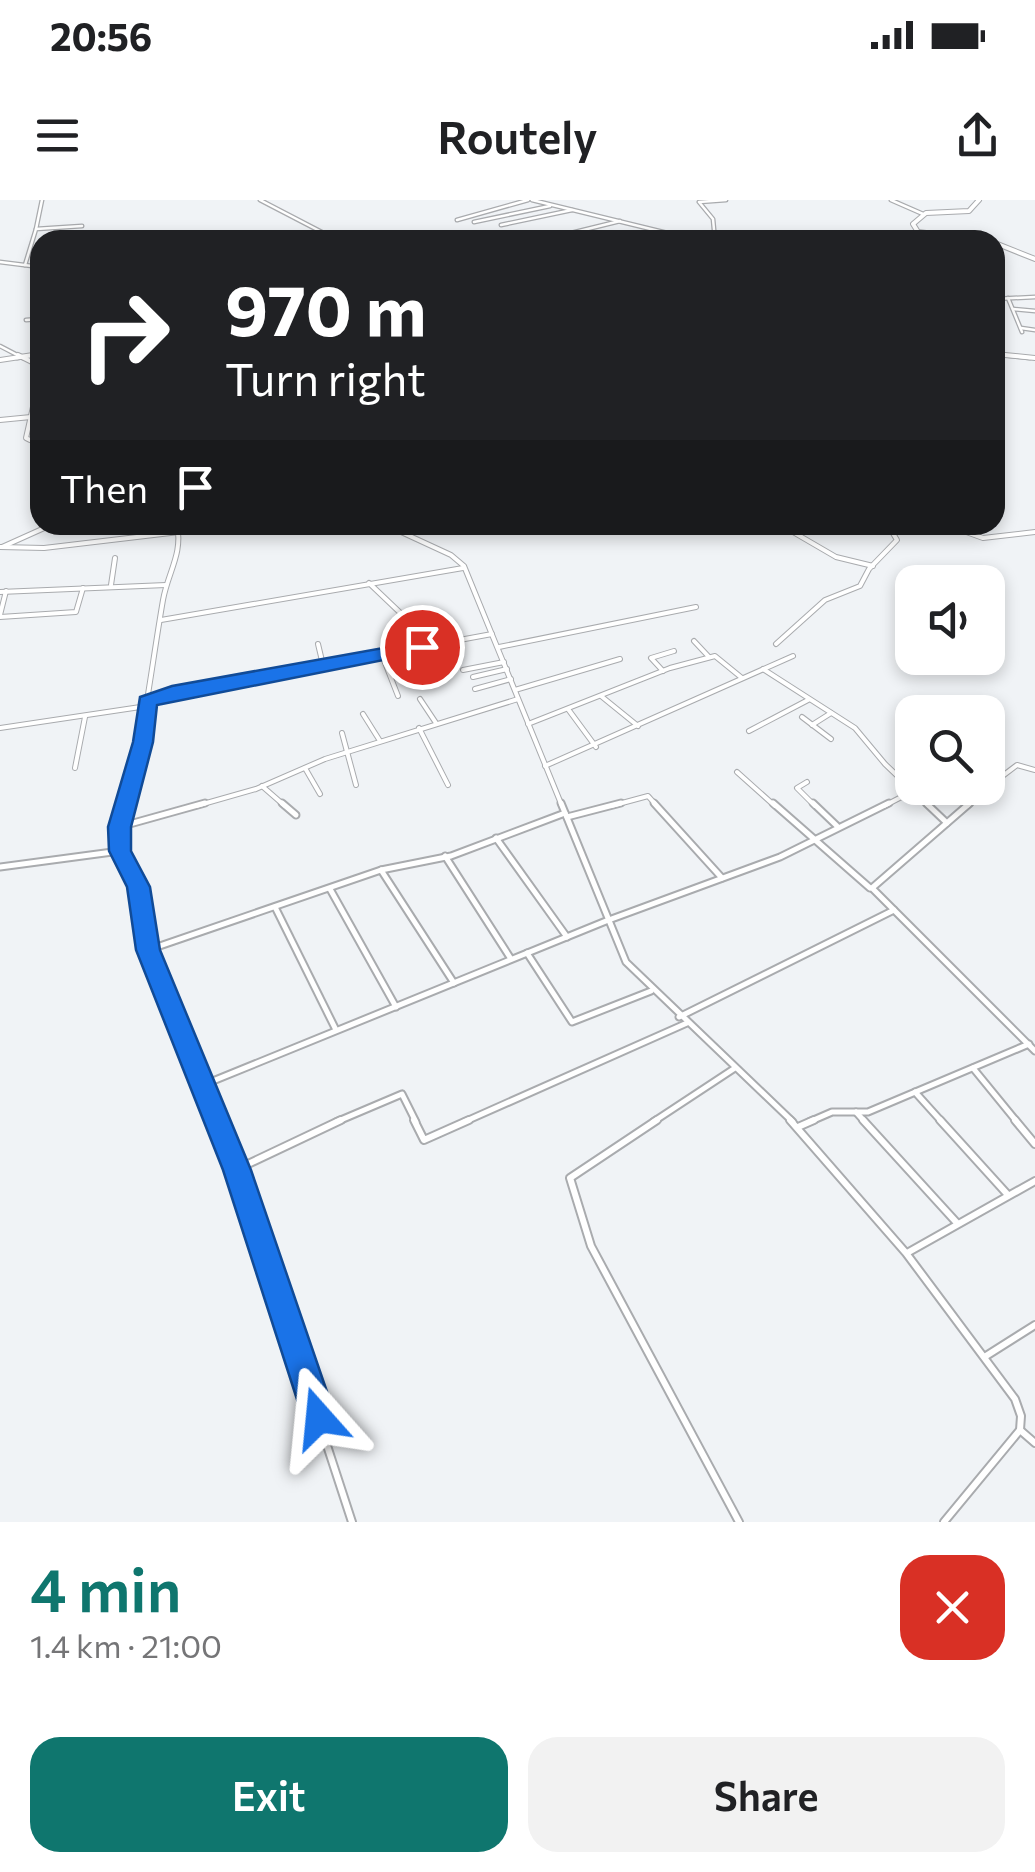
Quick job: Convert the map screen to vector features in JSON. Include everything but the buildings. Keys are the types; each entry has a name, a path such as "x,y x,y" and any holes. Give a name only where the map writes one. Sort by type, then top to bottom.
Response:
{"street":[{"path":"42,200 36,228 82,226"},
{"path":"260,200 317,230"},
{"path":"457,220 530,200 657,230"},
{"path":"698,201 726,200"},
{"path":"891,200 923,214 969,211 979,200"},
{"path":"698,201 713,219 714,230"},
{"path":"474,222 554,205"},
{"path":"501,225 573,210"},
{"path":"915,230 913,224 923,214"},
{"path":"583,230 621,221"},
{"path":"1005,247 1035,260"},
{"path":"25,265 30,248"},
{"path":"0,262 30,266"},
{"path":"1035,297 1008,298 1022,330 1035,330"},
{"path":"1012,309 1035,311"},
{"path":"26,320 30,320"},
{"path":"0,346 30,362"},
{"path":"1005,355 1035,358"},
{"path":"0,360 30,356"},
{"path":"0,420 30,417"},
{"path":"30,421 26,438 30,440"},
{"path":"1005,534 1035,532"},
{"path":"1,547 30,534"},
{"path":"1,547 87,544 156,535"},
{"path":"179,535 174,575 166,584 143,742 120,827 120,851 138,887 148,950 203,1084 352,1522"},
{"path":"408,535 451,555 464,568 499,647 618,951 651,991 798,1127 906,1253 1015,1399 1021,1416 1020,1430 944,1522"},
{"path":"799,535 836,557 873,566"},
{"path":"776,644 825,600 860,586 898,540 895,535"},
{"path":"969,535 980,540 1001,535"},
{"path":"111,586 115,558"},
{"path":"161,620 464,568"},
{"path":"368,583 412,624 422,647"},
{"path":"83,588 76,612 0,616 3,592 111,586 166,584"},
{"path":"499,647 696,607"},
{"path":"0,728 85,716 147,704 172,692 493,634"},
{"path":"694,641 710,658"},
{"path":"318,644 324,666"},
{"path":"663,671 651,658 674,651"},
{"path":"382,655 398,696"},
{"path":"528,724 663,671 715,656 742,678"},
{"path":"546,766 793,656"},
{"path":"515,690 620,659"},
{"path":"463,670 506,666"},
{"path":"473,677 506,666"},
{"path":"763,669 855,728 895,771"},
{"path":"476,690 511,679"},
{"path":"602,696 638,726"},
{"path":"420,698 436,723"},
{"path":"120,827 262,786 380,740 518,699"},
{"path":"749,731 809,700"},
{"path":"568,709 596,747"},
{"path":"812,725 832,712"},
{"path":"363,714 380,740"},
{"path":"75,768 85,716"},
{"path":"802,717 832,739"},
{"path":"419,728 432,762 448,785"},
{"path":"342,732 356,785"},
{"path":"1005,774 1017,766 1035,770"},
{"path":"305,768 320,794"},
{"path":"737,772 813,842 872,888 1035,1051"},
{"path":"808,782 797,788 837,826"},
{"path":"262,786 296,814"},
{"path":"148,950 381,870 401,870 566,814 648,796 722,878"},
{"path":"203,1084 813,842 837,826 895,800"},
{"path":"929,805 947,822"},
{"path":"872,888 966,805"},
{"path":"496,838 567,937"},
{"path":"0,867 120,851"},
{"path":"445,856 511,960"},
{"path":"381,870 398,890 454,983"},
{"path":"330,889 396,1006"},
{"path":"275,908 336,1031"},
{"path":"679,1017 894,910"},
{"path":"527,954 572,1022 651,991"},
{"path":"233,1172 394,1094 402,1094 424,1140 686,1023"},
{"path":"798,1127 832,1112 868,1112 1028,1044"},
{"path":"735,1068 570,1178 576,1208 593,1252 740,1522"},
{"path":"974,1068 1035,1144"},
{"path":"916,1092 1008,1195"},
{"path":"856,1112 957,1223"},
{"path":"906,1253 1035,1181"},
{"path":"986,1356 1035,1325"},
{"path":"1020,1430 1035,1443"}],"route":[{"path":"319,1418 237,1170 148,950 138,887 120,851 120,827 143,742 147,701 172,692 422,647"}]}
